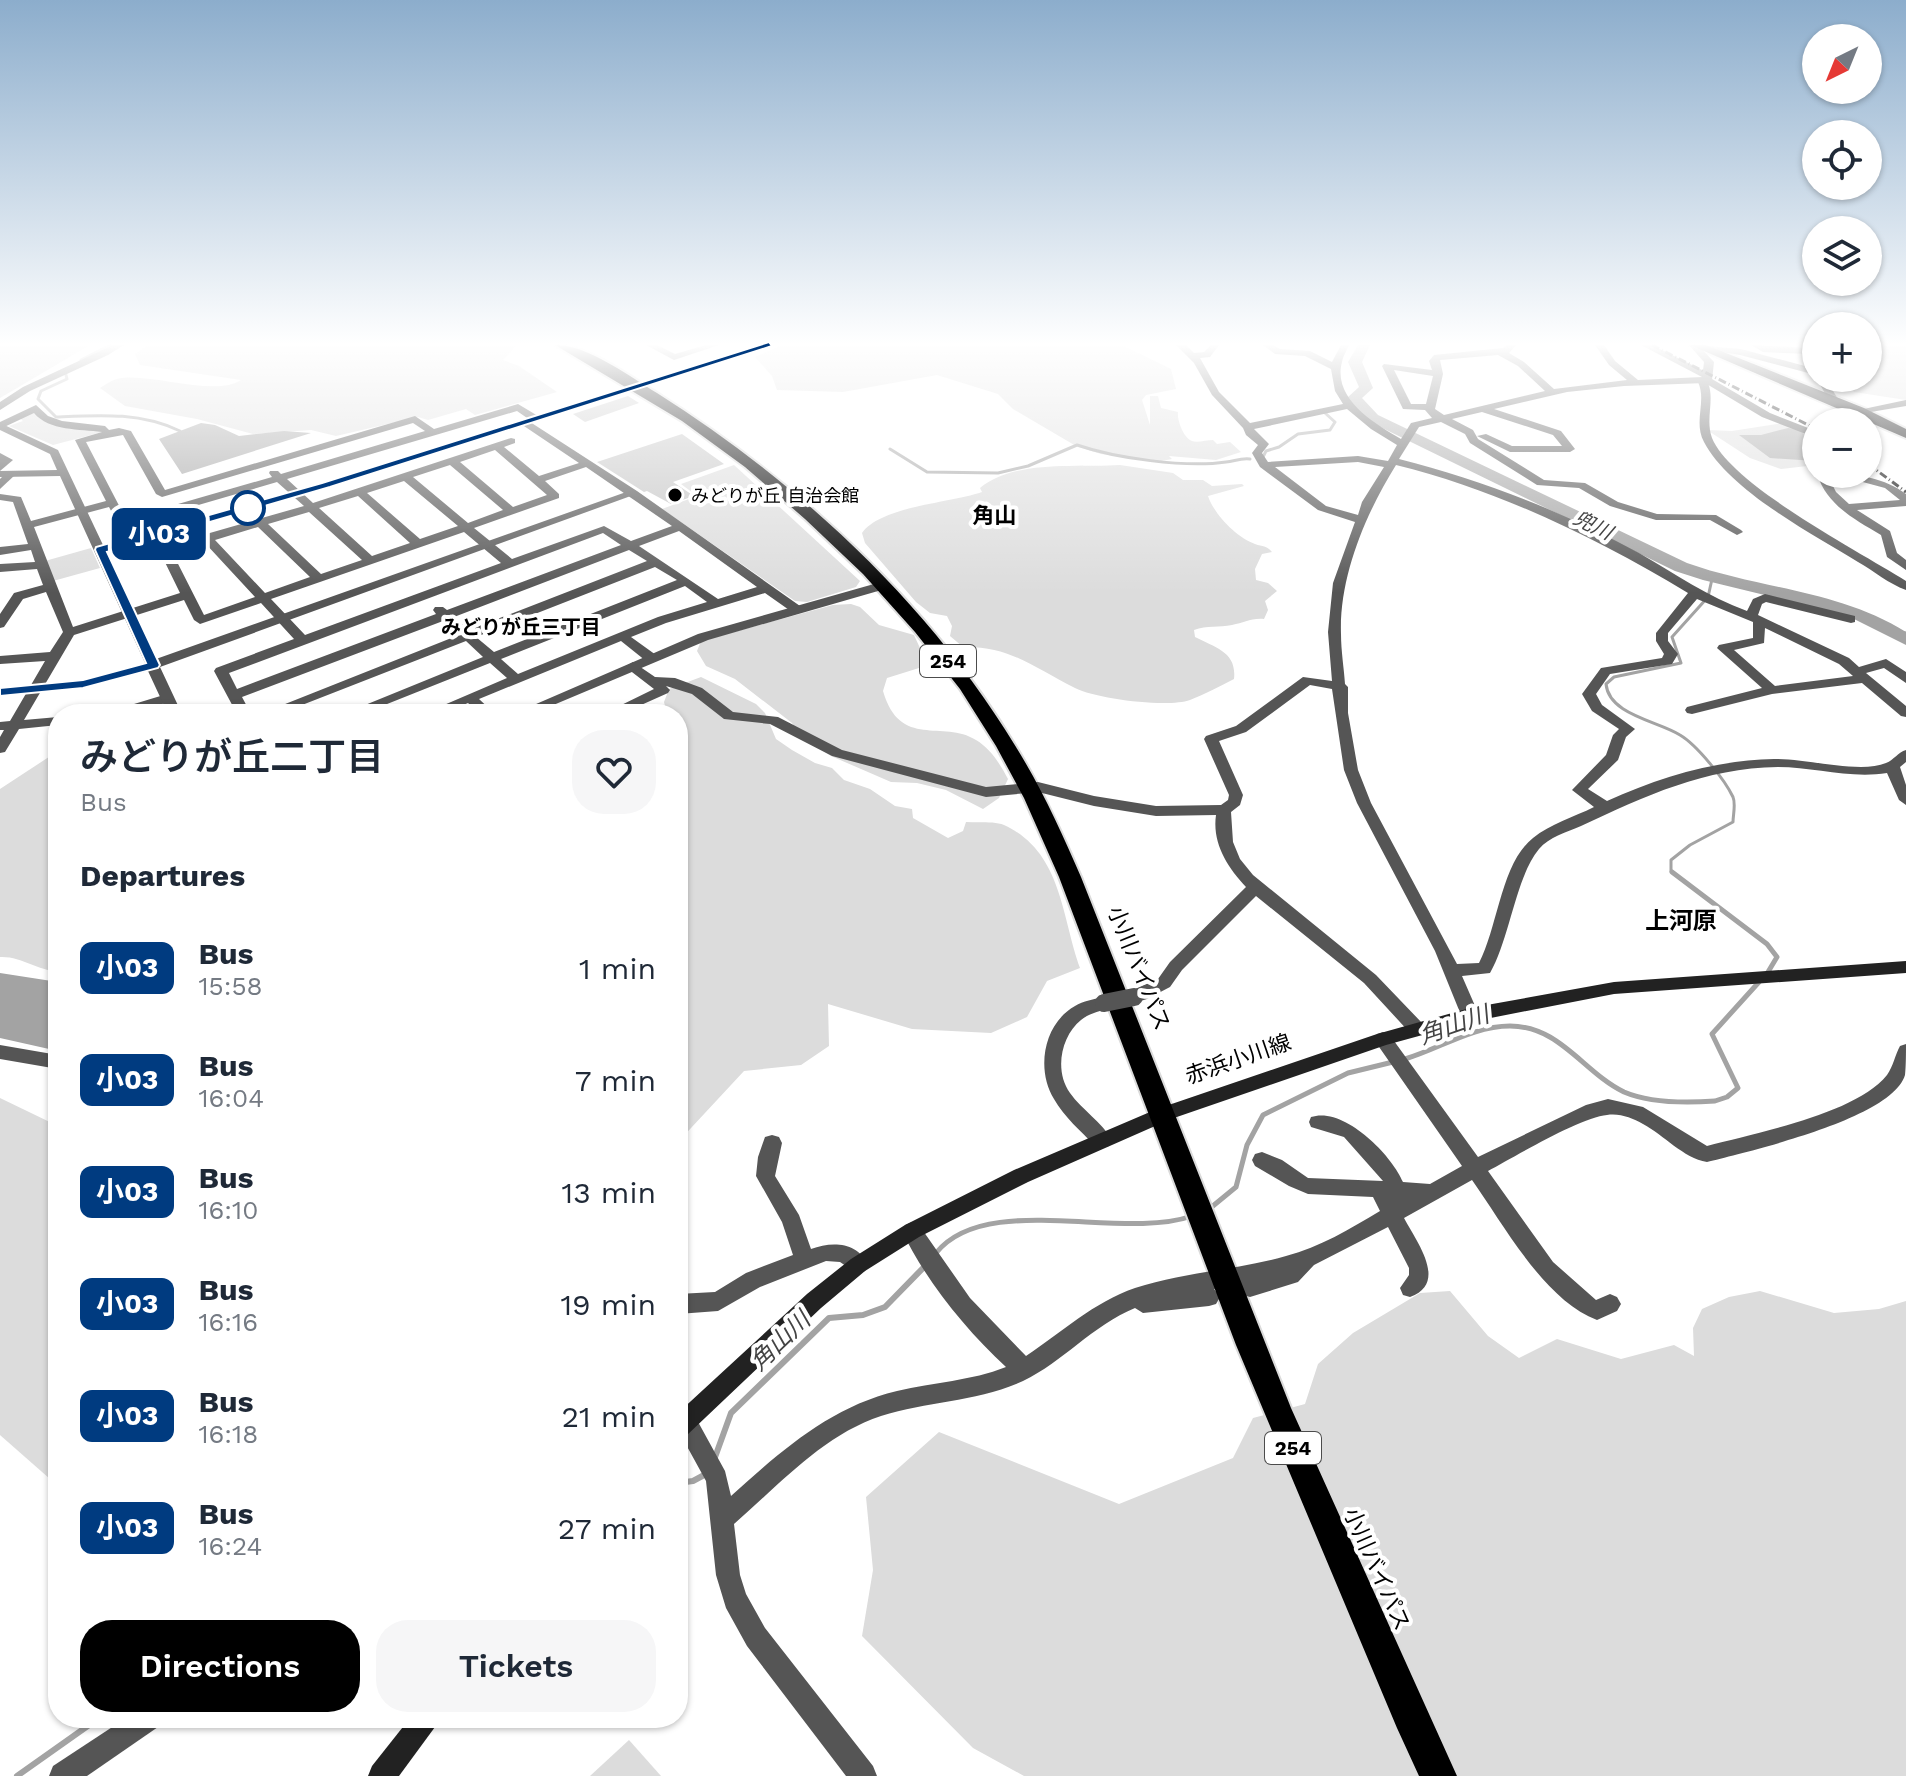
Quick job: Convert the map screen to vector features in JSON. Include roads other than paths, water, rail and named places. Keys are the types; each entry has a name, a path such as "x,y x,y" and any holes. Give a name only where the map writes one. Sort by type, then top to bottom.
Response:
{"highway":[{"name":"小川バイパス","path":"700,428 821,526 881,586 950,663 1006,744 1067,867 1164,1114 1228,1289 1321,1517 1438,1776"}],"main road":[{"name":"赤浜小川線","path":"688,1412 858,1265 912,1231 1021,1176 1164,1114 1392,1051 1417,1029 1470,1015 1614,988 1906,967"},
{"path":"382,1776 418,1728"}],"street":[{"path":"3,428 54,452 170,704"},
{"path":"93,428 127,433 173,511"},
{"path":"162,494 385,428"},
{"path":"427,428 432,432"},
{"path":"119,431 80,440 123,524 446,428"},
{"path":"100,550 296,494 504,428"},
{"path":"540,428 796,609"},
{"path":"1248,428 1264,444 1257,457 1264,465 1322,508 1361,520"},
{"path":"1376,428 1403,444"},
{"path":"1412,428 1361,520 1337,591 1334,632 1351,770 1364,803 1443,951 1470,1015"},
{"path":"1459,428 1510,449 1570,449 1557,433 1541,428"},
{"path":"1702,428 1708,443 1723,460 1760,492 1906,586"},
{"path":"1470,433 1474,441 1541,483 1581,485 1614,504 1656,517 1712,517 1737,532"},
{"path":"497,446 555,496 200,620 165,550 310,508 511,441"},
{"path":"0,456 8,460 0,486"},
{"path":"1264,465 1358,459 1393,463 1450,475 1531,505 1635,556 1721,607 1756,618 1862,674 1906,713"},
{"path":"452,461 511,511"},
{"path":"538,480 588,463"},
{"path":"264,464 369,560"},
{"path":"4,472 64,473"},
{"path":"405,476 510,564"},
{"path":"1882,484 1889,486 1906,501"},
{"path":"1829,488 1845,508 1886,533 1891,554 1906,566"},
{"path":"359,491 418,544"},
{"path":"0,692 111,678 153,665 633,493"},
{"path":"0,497 17,499 48,587 69,632"},
{"path":"1845,508 1906,501"},
{"path":"28,525 112,503"},
{"path":"260,523 318,578"},
{"path":"234,695 680,527"},
{"path":"239,704 221,671 604,529 714,602"},
{"path":"208,539 302,640"},
{"path":"0,551 36,546"},
{"path":"293,704 656,562"},
{"path":"0,568 41,565"},
{"path":"375,704 686,581"},
{"path":"544,704 738,625 881,586"},
{"path":"0,624 18,596 48,587"},
{"path":"455,704 622,636 714,602 767,588"},
{"path":"1605,807 1579,790 1613,757 1620,735 1628,729 1597,708 1589,694 1606,671 1667,661 1671,654 1662,641 1662,633 1695,593"},
{"path":"0,749 8,725 37,689 69,632 187,595"},
{"path":"423,596 516,679"},
{"path":"1772,690 1724,648 1759,640 1757,602 1765,598 1851,619"},
{"path":"622,636 651,658"},
{"path":"0,660 56,656"},
{"path":"1692,710 1772,690 1862,674 1886,663 1906,679"},
{"path":"632,704 663,690 633,666"},
{"path":"651,681 675,682 697,691 729,716 773,720 837,753 986,792 1048,788 1094,801 1156,811 1224,810 1235,802 1236,795 1211,739 1241,729 1308,680 1341,687"},
{"path":"148,704 167,698"},
{"path":"470,698 477,704"},
{"path":"8,725 48,722"},
{"path":"1450,970 1484,969 1495,951 1521,867 1534,845 1605,807 1683,774 1777,763 1848,769 1893,766 1906,754"},
{"path":"1893,766 1895,778 1905,793"},
{"path":"1224,810 1220,829 1242,873 1255,887 1370,979 1417,1029"},
{"path":"1102,1140 1061,1097 1055,1086 1052,1060 1065,1023 1083,1009 1162,987 1176,966 1255,887"},
{"path":"1392,1051 1546,1268 1589,1307 1597,1310 1610,1304"},
{"path":"723,1518 826,1431 878,1406 972,1391 1025,1369 1134,1298 1228,1289 1291,1275 1307,1258 1474,1169 1605,1106 1631,1109 1700,1153 1707,1154 1813,1124 1855,1106 1882,1091 1894,1078 1906,1051"},
{"path":"0,1052 48,1060"},
{"path":"1318,1122 1350,1131 1391,1177 1388,1190 1392,1214 1419,1268 1419,1278 1410,1288"},
{"path":"772,1143 763,1169 769,1189 789,1217 804,1258"},
{"path":"1262,1160 1278,1165 1296,1183 1308,1186 1432,1192"},
{"path":"912,1231 987,1336 1025,1369"},
{"path":"688,1303 718,1301 753,1280 804,1258 834,1251 858,1265"},
{"path":"688,1431 717,1479 728,1575 735,1599 756,1637 863,1776"},
{"path":"63,1776 134,1728"}],"waterway":[{"path":"172,428 180,431"},
{"path":"1263,457 1266,451 1279,447 1298,434 1331,428"},
{"name":"兜川","path":"1393,428 1681,567 1709,577 1852,611 1880,623 1906,640"},
{"path":"890,449 927,472 998,473 1028,466 1077,445 1130,458 1171,463 1209,464 1250,459"},
{"name":"角山川","path":"1672,872 1671,860 1690,845 1733,822 1733,797 1710,763 1687,740 1625,710 1609,695 1606,684 1614,677 1681,663 1672,637 1708,597 1712,579"},
{"name":"兜川","path":"1896,632 1906,633"},
{"name":"角山川","path":"1672,872 1767,944 1777,957 1768,972"},
{"name":"角山川","path":"1405,1059 1483,1030 1510,1026 1528,1028 1557,1042 1609,1083 1634,1096 1681,1102 1715,1101 1727,1097 1738,1088 1712,1034 1759,982"},
{"name":"角山川","path":"1208,1210 1236,1187 1247,1145 1263,1115 1348,1073 1393,1062"},
{"name":"角山川","path":"936,1253 958,1235 987,1225 1020,1221 1129,1224 1192,1216"},
{"name":"角山川","path":"714,1460 731,1413 829,1318 863,1315 885,1307 925,1266"},
{"name":"角山川","path":"688,1482 706,1474"},
{"path":"17,1776 85,1728"}],"railway":[{"path":"1882,474 1906,492"}],"place":[{"name":"みどりが丘 自治会館","path":"675,495"}],"district":[{"name":"角山","path":"994,515"},
{"name":"みどりが丘三丁目","path":"521,627"},
{"name":"上河原","path":"1681,921"}]}
